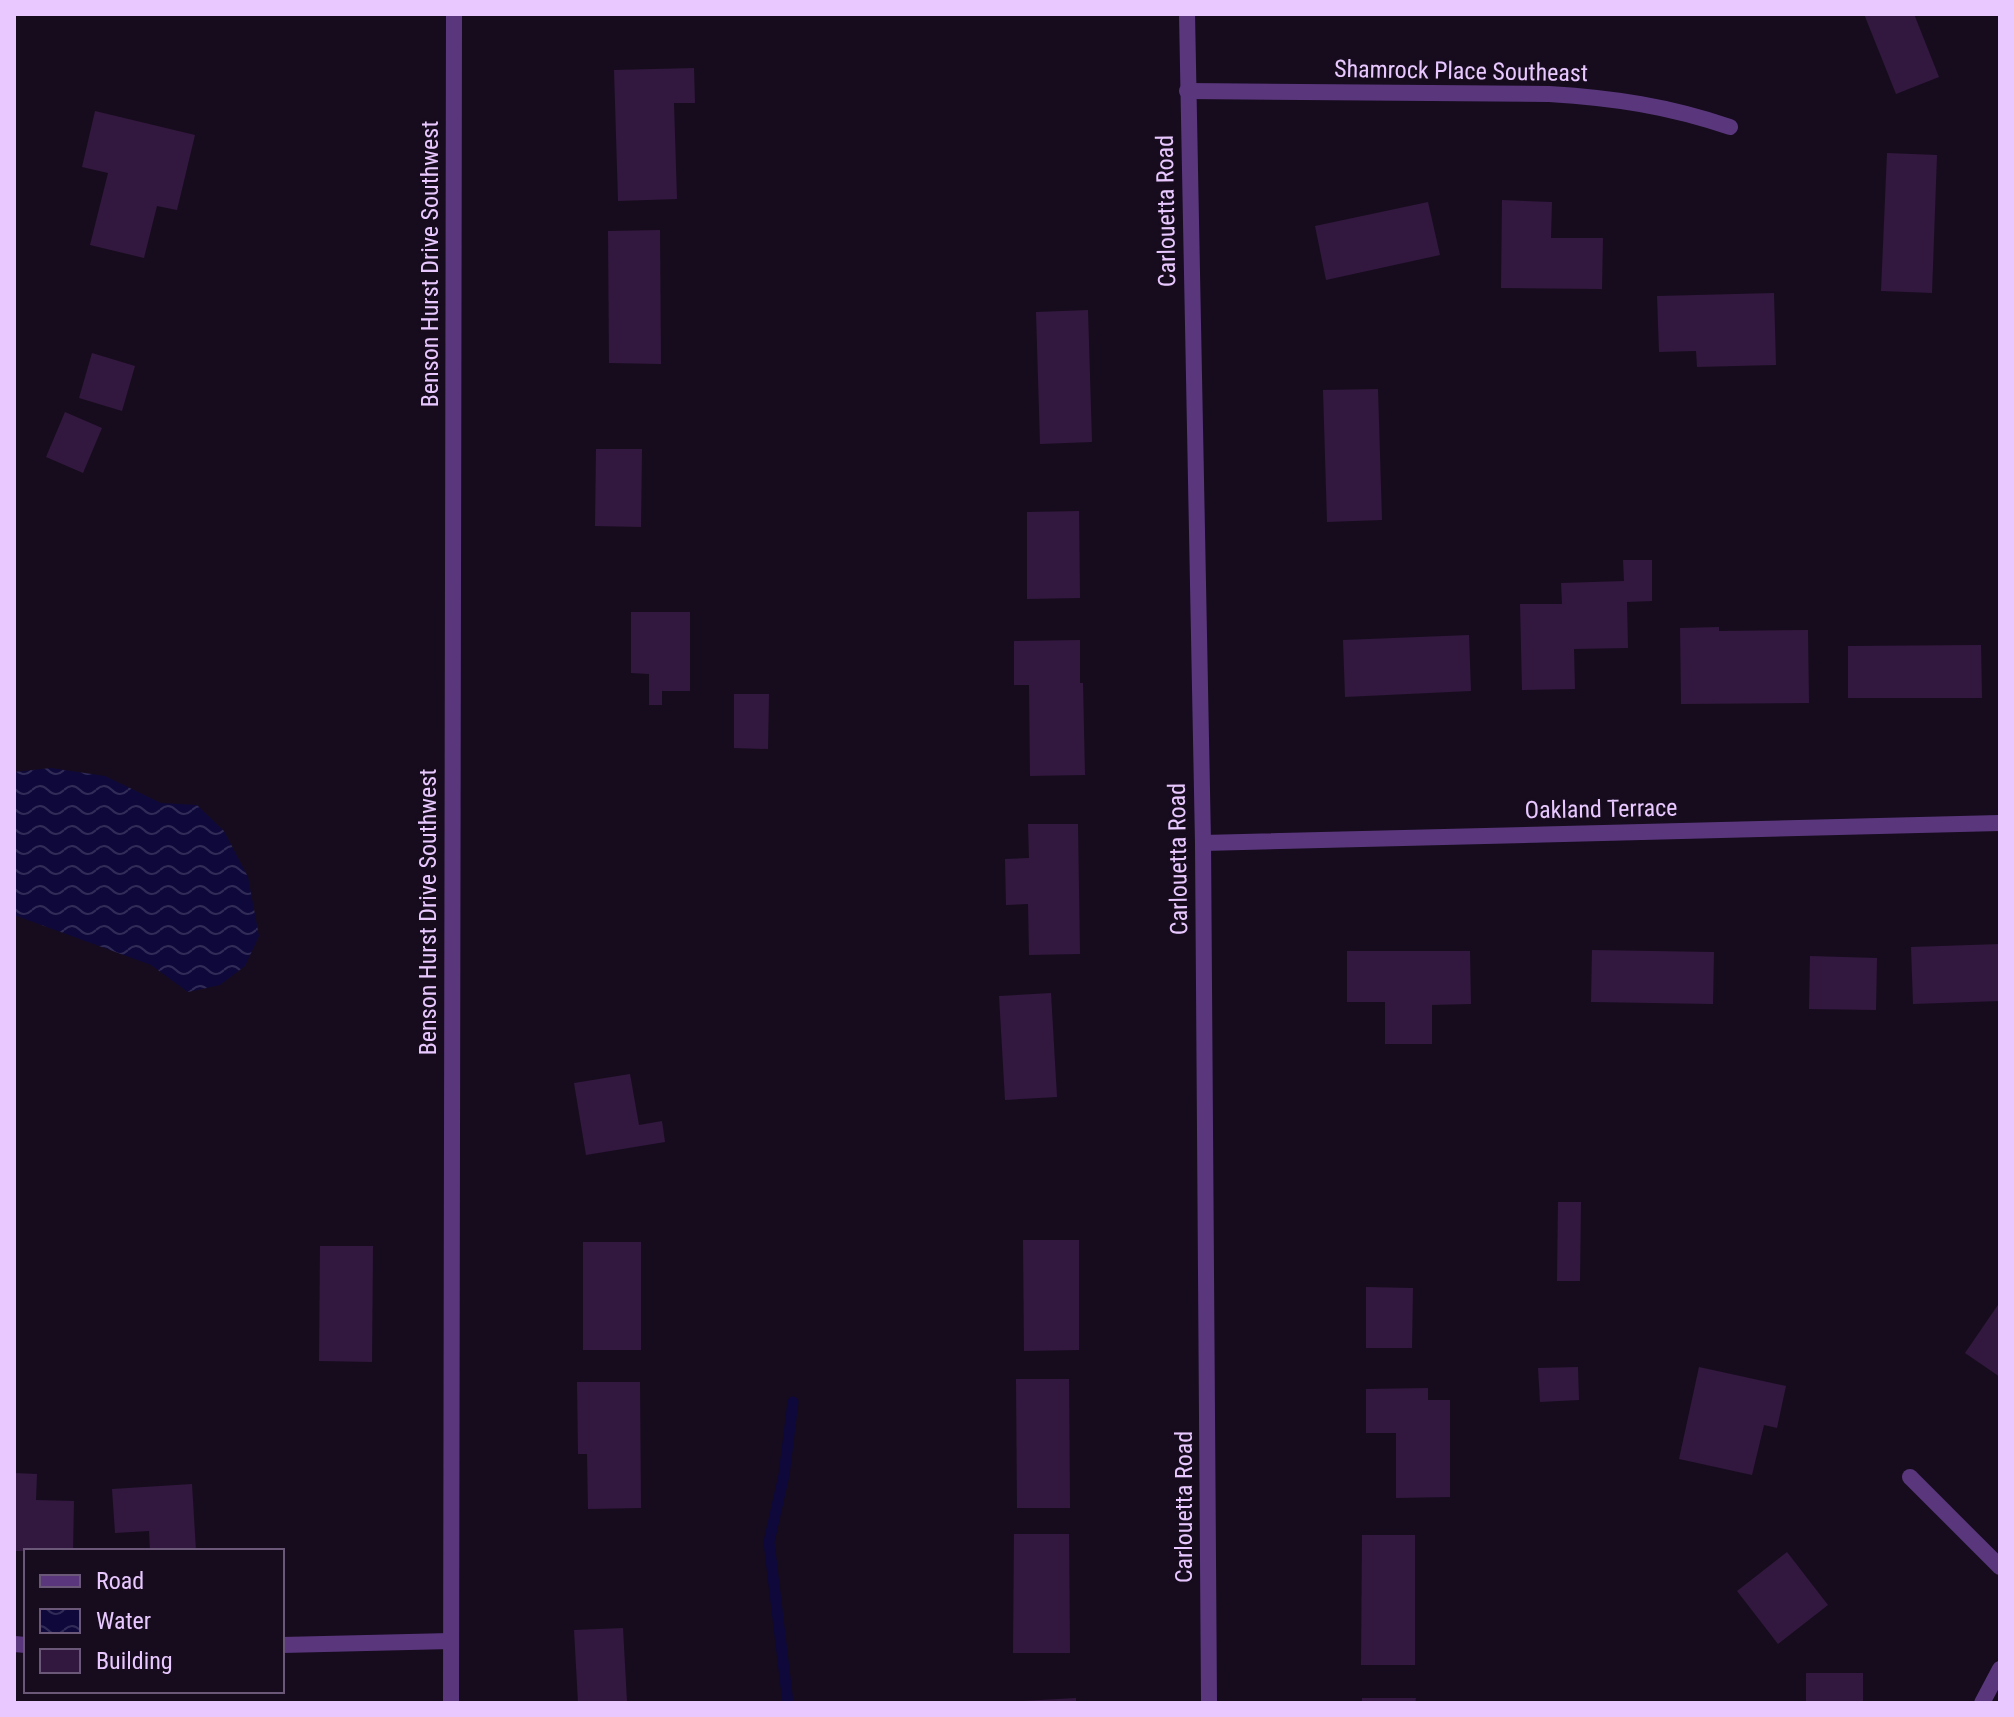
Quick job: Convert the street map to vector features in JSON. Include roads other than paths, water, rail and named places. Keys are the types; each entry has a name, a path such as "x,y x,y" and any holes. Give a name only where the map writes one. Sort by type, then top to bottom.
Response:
{"street":[{"name":"Benson Hurst Drive Southwest","path":"451,1703 454,14"},
{"name":"Carlouetta Road","path":"1187,14 1203,843 1209,1703"},
{"name":"Shamrock Place Southeast","path":"1187,91 1602,97 1679,110 1730,127"},
{"name":"Oakland Terrace","path":"1203,843 2000,823"},
{"path":"1910,1477 2000,1567"},
{"path":"284,1645 451,1641"},
{"path":"1982,1703 2000,1669"}],"water":[{"path":"51,768 105,776 161,803 197,805 224,831 248,877 259,936 245,966 220,985 188,992 151,965 14,915 14,772"}],"waterway":[{"path":"788,1703 769,1542 784,1475 793,1402"}]}
